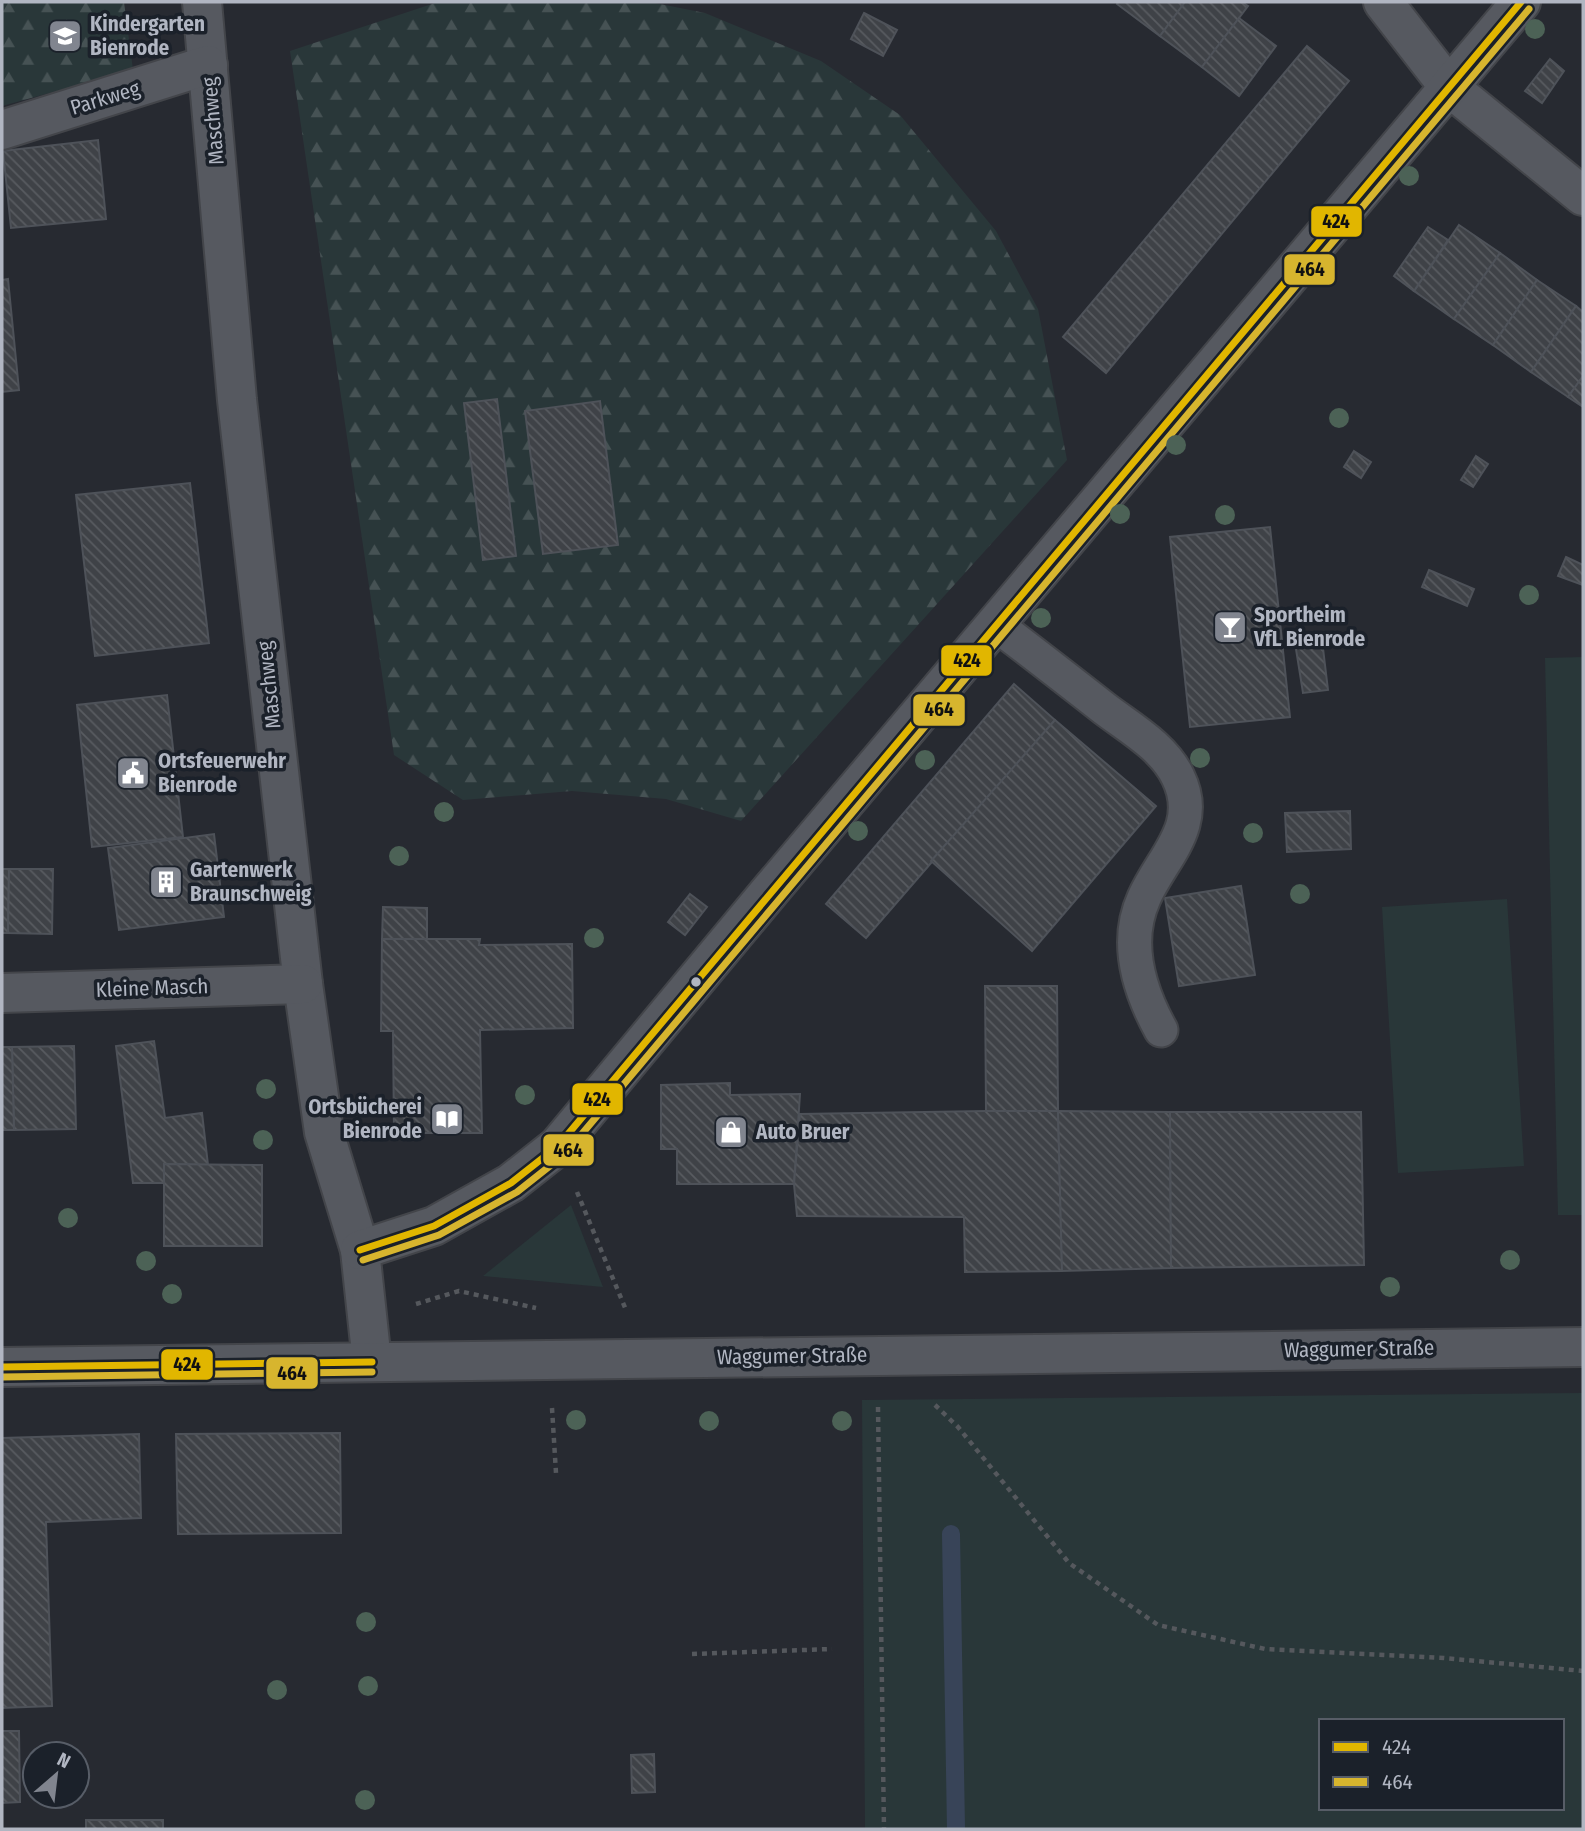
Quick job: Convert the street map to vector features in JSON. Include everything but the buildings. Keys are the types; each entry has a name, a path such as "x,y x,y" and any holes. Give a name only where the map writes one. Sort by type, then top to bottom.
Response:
{"street":[{"name":"Maschweg","path":"202,2 237,400 303,984 324,1132 360,1250 372,1362"},
{"path":"1382,2 1449,87 1583,195"},
{"path":"360,1250 434,1226 511,1183 558,1146 1521,2"},
{"name":"Parkweg","path":"2,130 208,65"},
{"name":"Kleine Masch","path":"2,993 303,984"},
{"name":"Waggumer Straße","path":"2,1367 1583,1347"}],"lane":[{"path":"995,624 1154,747 1179,778 1185,801 1185,822 1176,847 1143,898 1136,925 1137,974 1146,1003 1161,1030"}],"path":[{"path":"558,1146 627,1312"},
{"path":"880,1356 958,1427 1069,1563 1158,1625 1265,1649 1444,1658 1583,1671"},
{"path":"880,1356 884,1829"},
{"path":"552,1404 556,1473"},
{"path":"692,1654 832,1649"}],"green space":[{"name":"Kindergarten Bienrode","path":"2,2 124,2 133,70 2,106"},
{"path":"438,2 650,2 705,13 821,61 900,115 996,231 1038,309 1067,460 741,821 666,799 572,791 463,800 394,755 290,51"},
{"path":"1583,657 1583,1215 1558,1215 1545,658"},
{"path":"1507,899 1524,1166 1398,1173 1382,907"},
{"path":"571,1205 603,1287 483,1276"},
{"path":"1583,1393 1583,1829 865,1829 862,1400"}],"waterway":[{"path":"951,1534 956,1829"}],"transit line":[{"name":"424","path":"360,1250 434,1226 511,1183 558,1146 1521,2"},
{"name":"464","path":"363,1260 439,1235 517,1192 565,1154 1529,9"},
{"name":"424","path":"2,1367 372,1362"},
{"name":"464","path":"2,1377 372,1372"}],"place":[{"name":"Kindergarten Bienrode","path":"65,36"},
{"name":"Sportheim VfL Bienrode","path":"1230,627"},
{"name":"Ortsfeuerwehr Bienrode","path":"133,773"},
{"name":"Gartenwerk Braunschweig","path":"166,882"},
{"name":"Ortsbücherei Bienrode","path":"447,1119"},
{"name":"Auto Bruer","path":"731,1132"}]}
